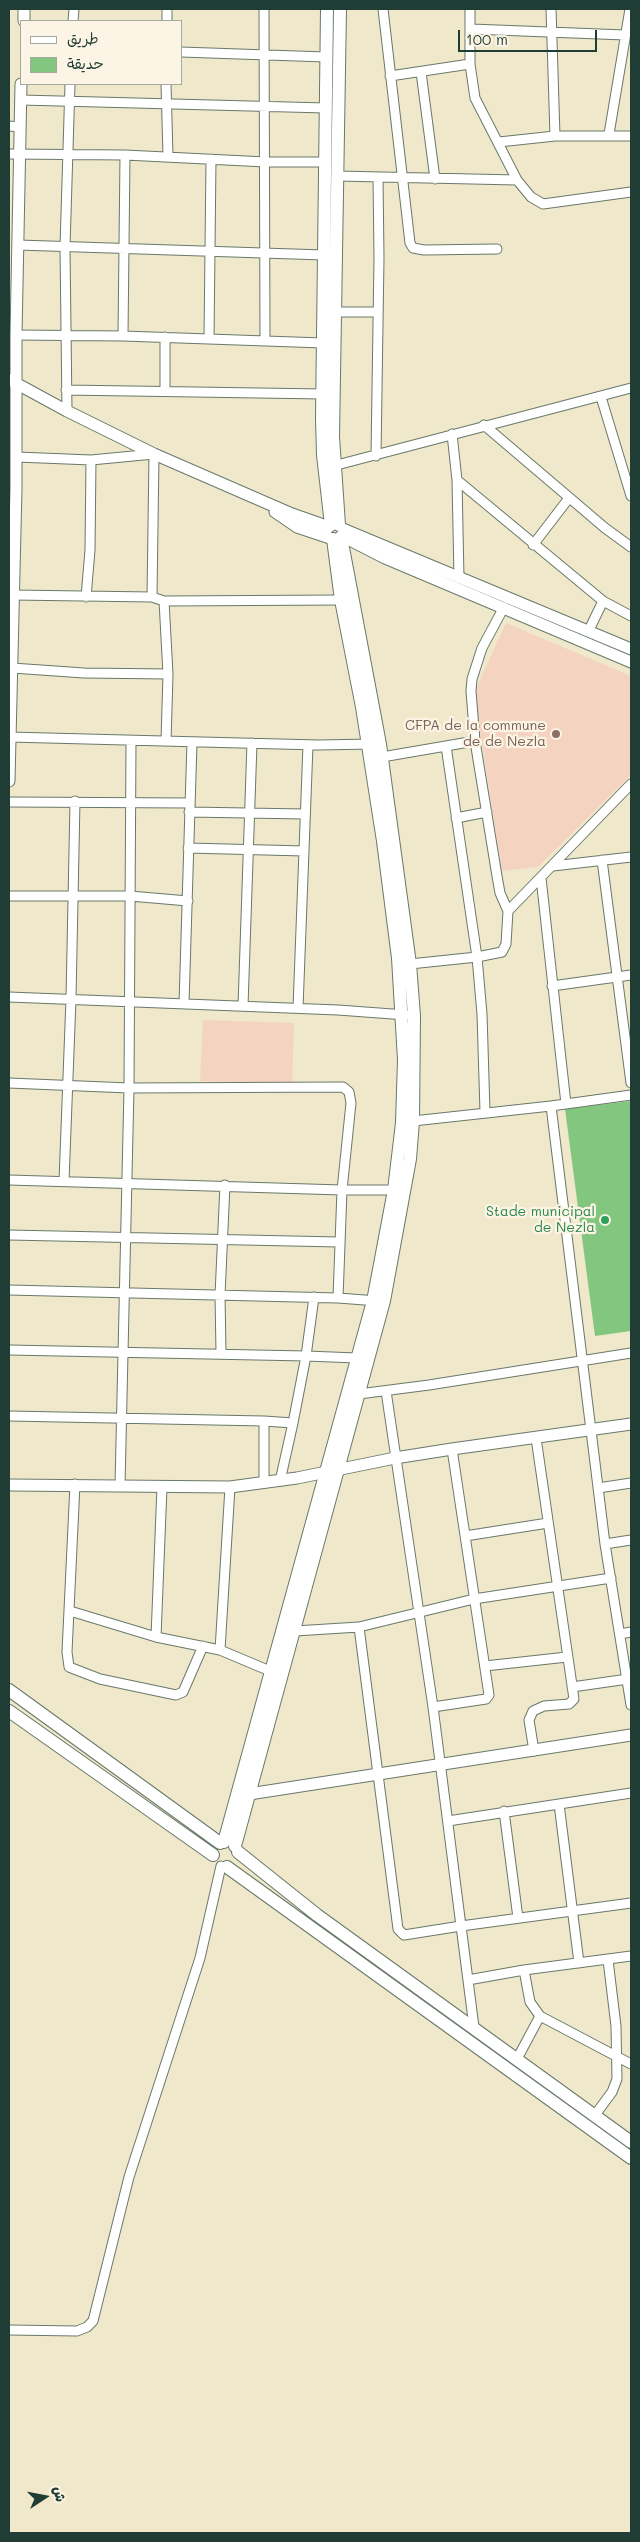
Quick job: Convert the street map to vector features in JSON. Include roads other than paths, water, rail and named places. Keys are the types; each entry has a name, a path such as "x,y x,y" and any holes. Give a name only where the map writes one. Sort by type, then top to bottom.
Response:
{"main road":[{"path":"229,1845 249,1794 359,1394 410,1159 413,1121 408,1015 385,851 374,744 323,455 327,9"},
{"path":"220,1863 234,1863 229,1845 270,1671 357,1358 379,1301 402,1123 410,964 382,757 374,744 341,600 336,532 333,466 333,312 340,9"},
{"path":"9,1690 229,1845 318,1915 631,2142"},
{"path":"9,1711 631,2158"},
{"path":"220,1863 214,1848 229,1845"}],"street":[{"path":"264,9 266,162 265,340"},
{"path":"383,9 410,243 413,248 497,249"},
{"path":"470,9 470,64 476,98 517,180 530,197 543,204 631,192"},
{"path":"551,9 555,136"},
{"path":"609,134 630,9"},
{"path":"471,29 551,31 625,36"},
{"path":"182,52 326,57"},
{"path":"390,76 470,64"},
{"path":"421,72 436,179"},
{"path":"9,781 13,595 11,571 12,488 16,457 13,434 12,381 16,335 13,265 18,245 14,155 15,126 21,100 21,85"},
{"path":"67,411 65,247 70,85"},
{"path":"166,85 168,156"},
{"path":"21,100 326,108"},
{"path":"499,142 555,136 609,134 631,136"},
{"path":"14,155 125,155 266,162 326,162"},
{"path":"123,336 125,155"},
{"path":"209,339 212,252 211,158"},
{"path":"337,176 404,179 517,180"},
{"path":"376,456 378,177"},
{"path":"18,245 324,255"},
{"path":"333,312 378,312"},
{"path":"16,335 67,334 323,343"},
{"path":"165,337 165,391"},
{"path":"12,381 67,411 154,454 336,532 459,578 589,630 631,649"},
{"path":"333,466 631,388"},
{"path":"66,390 323,394"},
{"path":"601,397 631,496"},
{"path":"484,426 569,498 631,547"},
{"path":"452,434 457,480 459,578"},
{"path":"16,457 91,460 154,454"},
{"path":"152,597 154,454"},
{"path":"86,597 90,550 91,460"},
{"path":"457,480 603,602 631,616"},
{"path":"533,545 569,498"},
{"path":"336,532 385,558 631,662"},
{"path":"13,595 152,597 164,601 341,600"},
{"path":"164,601 168,674 166,741"},
{"path":"589,630 603,602"},
{"path":"410,964 477,957 499,953 504,949 508,911 500,893 475,742 472,679 482,648 504,607"},
{"path":"12,668 84,673 168,674"},
{"path":"9,737 308,745 374,744"},
{"path":"120,1486 122,1420 121,1352 125,1293 129,1088 131,741"},
{"path":"184,1004 192,742"},
{"path":"382,757 475,742"},
{"path":"243,1006 252,743"},
{"path":"298,1008 308,745"},
{"path":"446,746 477,957 483,1023 485,1112"},
{"path":"508,911 631,784"},
{"path":"64,1181 71,999 75,801"},
{"path":"9,802 132,801 251,813 305,814"},
{"path":"456,818 487,812"},
{"path":"188,848 304,851"},
{"path":"553,866 631,857"},
{"path":"602,860 617,977 628,1034 631,1083"},
{"path":"541,878 566,1104"},
{"path":"9,896 130,896 188,901"},
{"path":"552,986 631,975"},
{"path":"9,997 298,1008 408,1015"},
{"path":"9,1082 129,1088 343,1087 349,1092 351,1103 342,1190 338,1298"},
{"path":"413,1121 631,1095"},
{"path":"551,1106 605,1544 631,1705"},
{"path":"9,1180 394,1190"},
{"path":"221,1354 220,1295 226,1186"},
{"path":"9,1235 126,1239 339,1242"},
{"path":"9,1290 314,1297 379,1301"},
{"path":"280,1481 306,1356 314,1297"},
{"path":"9,1350 357,1358"},
{"path":"359,1394 386,1392 631,1353"},
{"path":"386,1392 433,1707 474,2027"},
{"path":"9,1416 293,1423"},
{"path":"264,1421 264,1483"},
{"path":"9,1485 75,1484 162,1487 230,1486 264,1483 395,1458 631,1424"},
{"path":"534,1751 531,1715 538,1708 573,1702 536,1438"},
{"path":"433,1707 488,1698 485,1666 452,1449"},
{"path":"598,1488 631,1483"},
{"path":"75,1484 69,1667 100,1679 176,1695 183,1692 203,1646"},
{"path":"220,1650 230,1486"},
{"path":"156,1637 162,1487"},
{"path":"465,1536 548,1523"},
{"path":"605,1544 631,1540"},
{"path":"295,1631 359,1627 474,1599 611,1578"},
{"path":"70,1611 156,1637 220,1650 270,1671"},
{"path":"359,1627 377,1774 400,1932 404,1935 572,1909 631,1902"},
{"path":"620,1634 631,1632"},
{"path":"485,1666 567,1657"},
{"path":"572,1687 628,1678"},
{"path":"249,1794 631,1735"},
{"path":"448,1821 631,1793"},
{"path":"559,1804 580,1963"},
{"path":"504,1811 518,1918"},
{"path":"9,2330 77,2331 87,2327 93,2321 129,2177 200,1958 220,1863"},
{"path":"468,1980 524,1970 631,1956"},
{"path":"595,2115 615,2086 618,2057 608,1960"},
{"path":"524,1970 530,2002 540,2016 631,2064"},
{"path":"517,2059 540,2016"}],"place":[{"name":"CFPA de la commune de de Nezla","path":"556,734"},
{"name":"Stade municipal de Nezla","path":"605,1220"}]}
